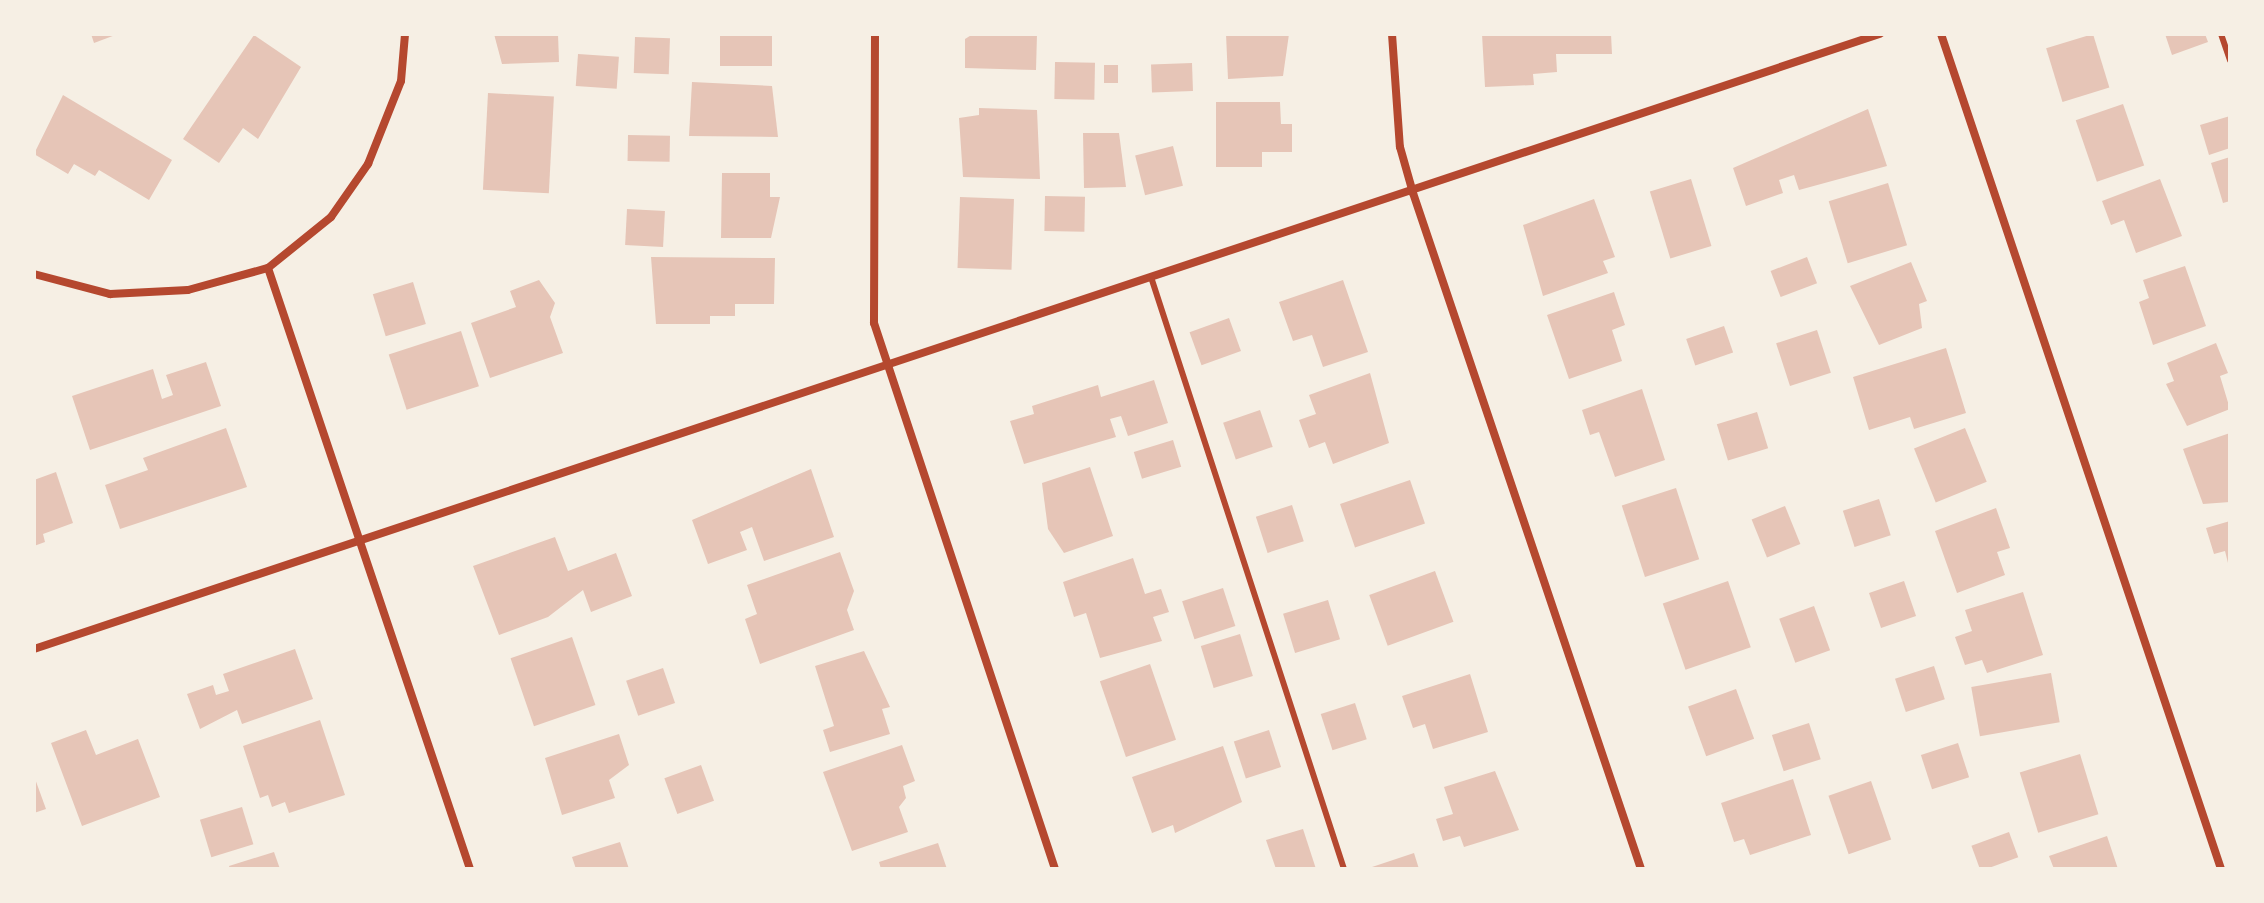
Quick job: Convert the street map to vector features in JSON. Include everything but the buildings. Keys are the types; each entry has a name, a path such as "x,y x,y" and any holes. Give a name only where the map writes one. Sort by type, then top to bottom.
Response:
{"street":[{"path":"34,274 110,294 188,290 268,268 331,217 368,164 401,81 405,34"},
{"path":"875,34 874,323 1055,869"},
{"path":"1392,34 1400,147 1413,193 1641,869"},
{"path":"34,649 363,535 1413,193 1880,34"},
{"path":"1941,34 2221,869"},
{"path":"268,268 363,535 470,869"}],"lane":[{"path":"2221,34 2230,60"},
{"path":"1151,277 1344,869"}]}
